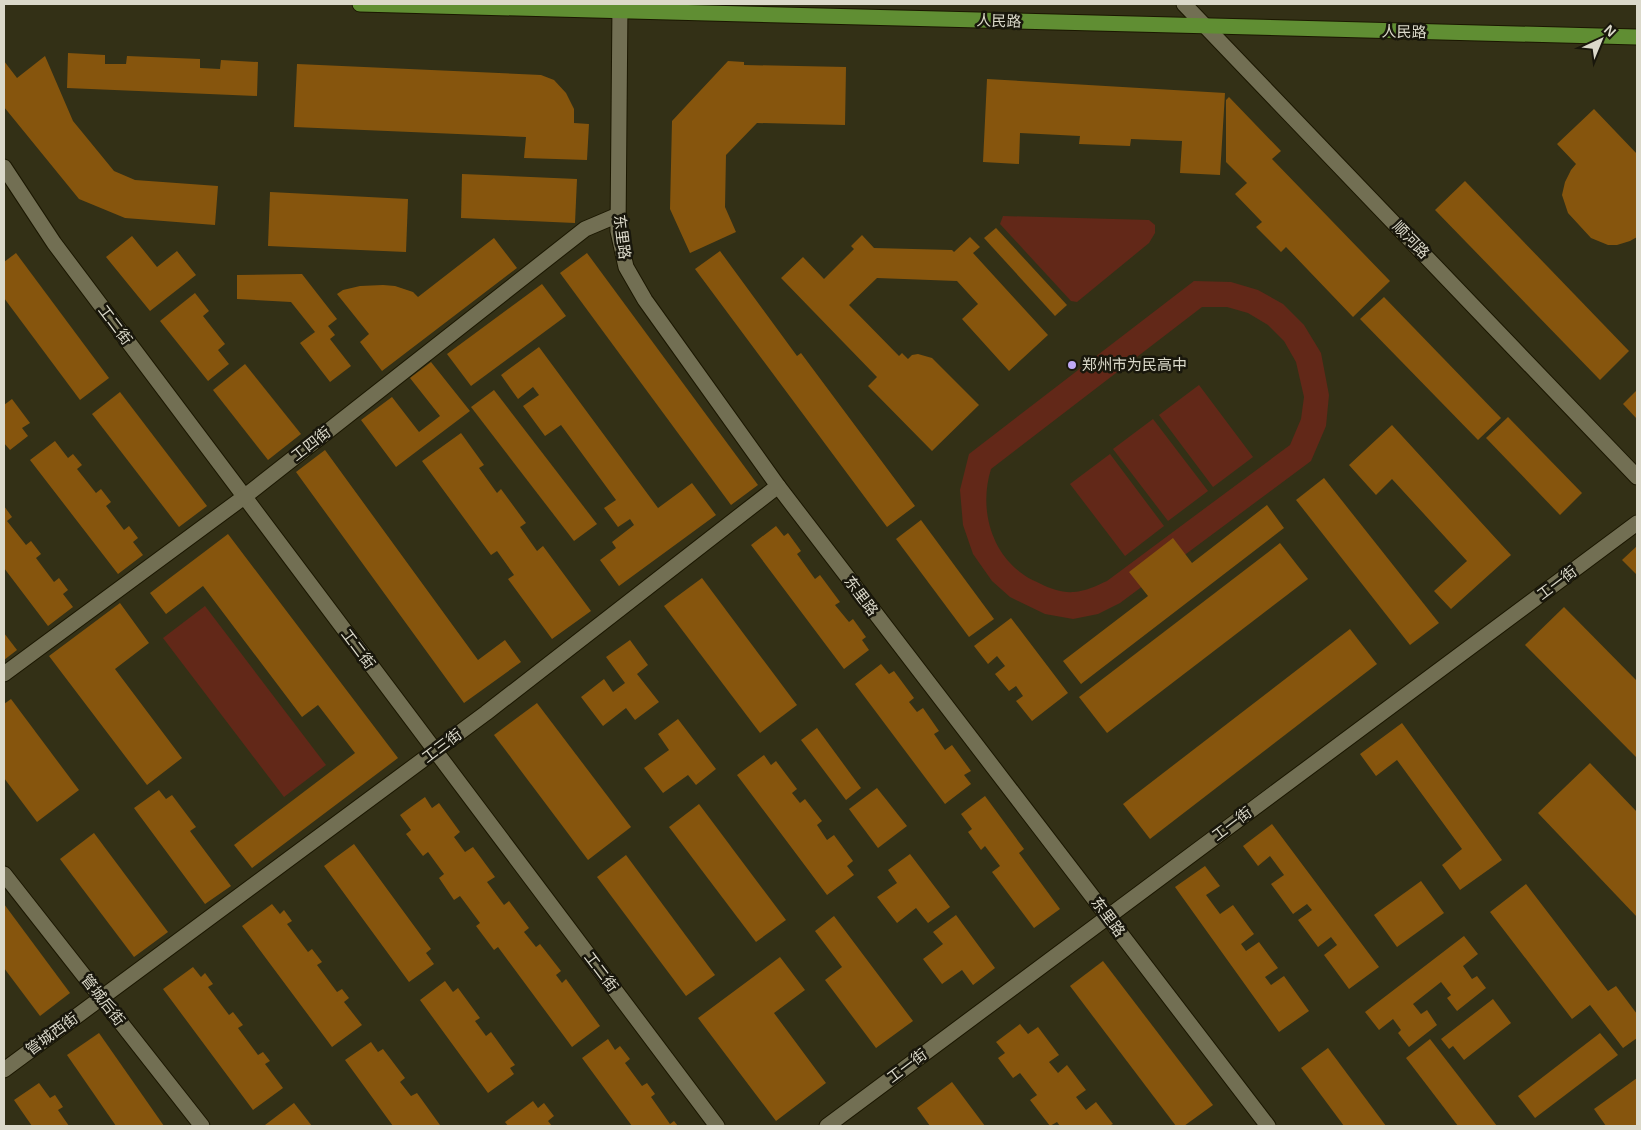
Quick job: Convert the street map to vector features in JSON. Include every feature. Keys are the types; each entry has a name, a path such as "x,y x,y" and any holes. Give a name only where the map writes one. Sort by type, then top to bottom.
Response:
{"main road":[{"name":"人民路","path":"360,4 620,7 1206,27 1637,37"}],"street":[{"name":"顺河路","path":"1184,4 1637,477"},
{"name":"东里路","path":"620,7 618,231 626,266 640,292 778,486 1268,1126"},
{"name":"工二街","path":"4,167 54,243 717,1126"},
{"name":"工四街","path":"4,674 244,497 585,230 618,215"},
{"name":"工三街","path":"101,998 435,751 778,486"},
{"name":"工一街","path":"827,1126 1637,523"},
{"name":"管城后街","path":"4,874 202,1126"},
{"name":"管城西街","path":"4,1070 101,998"}],"shaded area":[{"path":"1003,216 1149,220 1155,225 1155,233 1149,243 1077,302 1071,301 1000,224"},
{"path":"1194,281 1231,282 1258,290 1283,304 1304,325 1321,353 1329,395 1326,426 1311,461 1120,603 1098,614 1073,619 1045,614 1010,597 992,581 973,554 963,525 960,490 969,454","holes":["1202,307 1227,307 1248,313 1268,325 1284,341 1296,362 1304,397 1301,419 1290,445 1107,581 1083,591 1066,592 1049,588 1024,575 1003,554 990,528 986,498 991,469"]},
{"path":"1199,385 1253,457 1213,487 1159,415"},
{"path":"1153,419 1208,491 1168,521 1113,449"},
{"path":"1110,454 1164,526 1125,556 1070,484"},
{"path":"205,606 326,765 284,797 163,638"}],"building":[{"path":"68,53 105,55 105,64 126,64 127,56 200,59 200,68 220,69 221,60 258,62 257,96 67,88"},
{"path":"45,56 73,121 114,171 135,180 218,186 215,225 125,218 79,199 4,107 4,61 17,78"},
{"path":"728,61 744,62 744,65 846,67 845,125 757,123 726,155 725,207 736,232 690,253 670,209 672,121"},
{"path":"297,64 541,75 554,80 566,93 574,109 574,123 589,124 587,160 524,158 526,137 294,127"},
{"path":"987,79 1225,93 1220,175 1180,173 1182,141 1131,139 1130,146 1079,144 1080,136 1020,133 1019,164 983,162"},
{"path":"1229,97 1281,151 1272,159 1390,281 1353,317 1286,247 1281,252 1256,227 1262,222 1235,194 1247,183 1226,162 1226,100"},
{"path":"1594,109 1637,154 1637,237 1617,245 1608,245 1591,238 1568,213 1562,195 1565,182 1576,164 1557,144"},
{"path":"462,174 577,179 575,223 461,218"},
{"path":"1465,181 1629,351 1600,380 1435,210"},
{"path":"270,192 408,199 406,252 268,246"},
{"path":"996,228 1067,305 1055,316 984,238"},
{"path":"862,235 874,248 952,250 954,252 970,237 980,247 973,253 1048,335 1009,371 962,319 978,304 957,281 877,278 849,305 899,356 902,353 908,359 912,355 918,354 932,358 979,405 932,451 868,386 877,377 781,278 803,257 824,279 854,249 851,246"},
{"path":"132,236 157,267 177,251 196,275 150,311 106,257"},
{"path":"494,238 517,268 382,371 360,342 369,334 337,294 343,290 360,286 383,285 395,286 413,292 418,297"},
{"path":"720,251 797,356 801,353 915,506 887,527 695,269"},
{"path":"16,253 109,378 80,400 4,298 4,262"},
{"path":"587,253 758,485 731,505 560,273"},
{"path":"302,274 337,319 328,326 335,335 330,339 351,366 330,382 300,343 315,332 291,302 237,299 237,275"},
{"path":"542,284 566,316 471,386 447,354"},
{"path":"195,293 209,311 203,316 225,344 218,350 229,364 208,381 160,321"},
{"path":"1384,297 1501,418 1478,440 1360,319"},
{"path":"539,347 658,508 692,483 716,515 619,586 600,560 616,548 612,542 634,525 630,519 618,527 604,508 616,500 561,425 545,436 523,406 539,395 533,387 518,399 501,375"},
{"path":"431,362 470,411 396,467 361,420 392,397 419,432 440,416 410,378"},
{"path":"245,364 301,434 268,460 213,390"},
{"path":"494,390 597,524 574,541 471,407"},
{"path":"1637,390 1637,419 1623,404"},
{"path":"120,392 207,506 179,527 92,414"},
{"path":"12,399 30,423 22,428 28,436 10,450 4,443 4,405"},
{"path":"1508,417 1582,493 1560,515 1486,438"},
{"path":"1392,425 1511,555 1451,609 1434,591 1467,561 1392,479 1376,495 1349,465"},
{"path":"461,433 484,465 479,468 497,493 501,489 526,523 520,527 537,551 543,546 591,611 552,639 508,579 514,575 497,551 491,555 422,461"},
{"path":"55,441 68,458 73,454 82,465 77,469 96,493 101,489 111,502 106,506 124,530 129,526 138,538 133,542 143,555 118,574 30,460"},
{"path":"325,450 478,660 505,640 521,662 464,703 296,472"},
{"path":"1324,478 1439,623 1410,645 1296,500"},
{"path":"1267,505 1284,528 1081,684 1063,661 1148,596 1129,572 1173,538 1192,563"},
{"path":"4,506 12,517 7,521 26,545 31,541 41,554 36,558 54,582 59,578 68,590 63,594 73,607 48,626 4,568"},
{"path":"921,520 994,619 969,637 896,539"},
{"path":"776,526 784,536 788,533 801,551 797,554 815,579 820,575 840,602 835,605 849,622 853,619 866,637 862,640 869,650 844,669 751,545"},
{"path":"228,534 398,758 252,868 234,845 355,753 318,705 302,717 203,586 166,614 150,593"},
{"path":"1280,543 1308,579 1107,733 1079,697"},
{"path":"1637,546 1637,575 1622,560"},
{"path":"702,578 797,705 760,733 664,606"},
{"path":"120,603 149,643 115,669 182,758 147,785 49,656"},
{"path":"1564,607 1637,681 1637,758 1525,645"},
{"path":"1011,618 1068,693 1032,721 1016,701 1023,696 1016,686 1009,691 995,674 1005,666 997,656 988,664 974,646"},
{"path":"1350,629 1377,664 1150,839 1123,804"},
{"path":"4,633 17,650 4,660"},
{"path":"630,640 648,665 637,674 659,702 635,720 626,708 603,726 581,697 604,679 613,692 625,683 606,657"},
{"path":"881,664 889,674 894,671 914,698 909,702 917,712 923,708 939,731 934,734 945,750 952,745 971,771 964,775 971,784 945,804 855,684"},
{"path":"11,699 79,790 37,822 4,778 4,704"},
{"path":"537,703 631,827 588,860 494,735"},
{"path":"678,719 716,769 696,785 688,775 663,793 644,768 669,750 658,734"},
{"path":"1402,723 1502,860 1460,890 1442,865 1462,849 1397,760 1376,776 1360,754"},
{"path":"817,728 861,788 846,800 801,740"},
{"path":"764,755 771,765 776,761 797,789 792,793 800,803 805,799 822,821 817,825 827,840 834,835 853,861 847,866 854,875 827,895 737,775"},
{"path":"1590,763 1637,812 1637,917 1538,813"},
{"path":"877,788 907,826 878,848 849,809"},
{"path":"159,790 166,799 172,795 196,827 190,831 231,886 205,904 134,808"},
{"path":"985,796 1024,849 1019,853 1060,909 1034,928 992,872 1000,866 985,846 981,850 968,832 972,829 961,814"},
{"path":"425,797 432,808 439,803 460,832 454,837 465,852 473,847 495,877 487,882 504,905 509,901 529,928 524,932 536,947 540,944 561,971 556,975 562,983 566,979 600,1026 572,1047 498,947 494,950 476,926 480,923 460,896 454,900 439,878 444,874 428,852 423,856 406,834 411,830 400,815"},
{"path":"699,804 786,920 756,942 669,827"},
{"path":"1272,824 1379,967 1349,989 1324,955 1337,945 1331,937 1318,947 1298,920 1312,910 1307,904 1293,914 1271,884 1284,875 1270,856 1258,866 1243,846"},
{"path":"94,833 168,932 134,957 60,859"},
{"path":"354,844 431,949 426,953 434,964 409,982 324,866"},
{"path":"910,854 950,907 928,923 916,908 897,923 877,897 897,883 888,870"},
{"path":"626,855 715,975 686,996 597,877"},
{"path":"1205,866 1220,886 1206,895 1220,914 1233,905 1254,934 1241,944 1246,951 1259,942 1278,968 1265,977 1271,985 1284,976 1309,1011 1279,1032 1175,887"},
{"path":"1421,881 1444,913 1397,947 1374,915"},
{"path":"1526,884 1608,991 1616,986 1637,1014 1637,1038 1623,1048 1590,1005 1572,1019 1490,912"},
{"path":"4,904 70,993 40,1016 4,968"},
{"path":"272,904 280,914 284,910 292,921 287,924 308,952 312,949 322,962 317,965 337,992 342,989 349,998 344,1002 362,1025 332,1047 242,926"},
{"path":"956,915 995,968 973,985 962,970 942,984 923,959 943,944 933,932"},
{"path":"834,916 913,1021 876,1048 825,980 842,967 815,931"},
{"path":"1464,936 1478,954 1463,966 1472,979 1477,976 1486,988 1457,1011 1447,998 1451,995 1441,982 1413,1004 1421,1014 1427,1010 1437,1025 1409,1047 1398,1033 1401,1030 1393,1019 1379,1030 1365,1012"},
{"path":"780,957 805,990 774,1013 826,1083 776,1121 698,1018"},
{"path":"1103,961 1213,1105 1184,1126 1176,1126 1070,986"},
{"path":"193,967 201,977 205,973 213,984 208,987 229,1015 233,1012 243,1025 238,1028 258,1055 263,1052 270,1061 265,1064 283,1088 253,1110 163,989"},
{"path":"445,981 453,992 458,988 480,1018 475,1021 486,1036 491,1032 515,1065 510,1068 514,1074 488,1093 420,1000"},
{"path":"1493,999 1511,1023 1464,1060 1453,1046 1449,1049 1441,1039"},
{"path":"1020,1024 1028,1034 1038,1027 1059,1055 1049,1062 1058,1073 1067,1065 1086,1090 1076,1097 1086,1110 1096,1102 1113,1124 1109,1126 1060,1126 1057,1122 1050,1126 1030,1100 1037,1095 1020,1073 1013,1078 998,1058 1005,1053 996,1042"},
{"path":"99,1033 164,1126 116,1126 67,1055"},
{"path":"1600,1033 1618,1055 1535,1118 1518,1096"},
{"path":"608,1039 615,1050 620,1046 630,1059 625,1063 642,1086 647,1083 655,1094 651,1097 670,1124 674,1121 678,1126 632,1126 582,1058"},
{"path":"1430,1039 1497,1126 1458,1126 1406,1058"},
{"path":"371,1042 378,1052 383,1049 405,1078 400,1082 411,1096 417,1093 440,1125 393,1126 345,1060"},
{"path":"1328,1048 1386,1126 1344,1126 1301,1068"},
{"path":"1637,1078 1637,1126 1606,1126 1594,1109"},
{"path":"952,1082 985,1126 930,1126 917,1108"},
{"path":"39,1083 50,1098 55,1095 63,1107 58,1110 69,1126 32,1126 14,1100"},
{"path":"533,1101 538,1108 544,1103 554,1116 548,1121 552,1126 508,1126 505,1122"},
{"path":"294,1103 312,1126 265,1125"}],"place":[{"name":"郑州市为民高中","path":"1072,365"}]}
